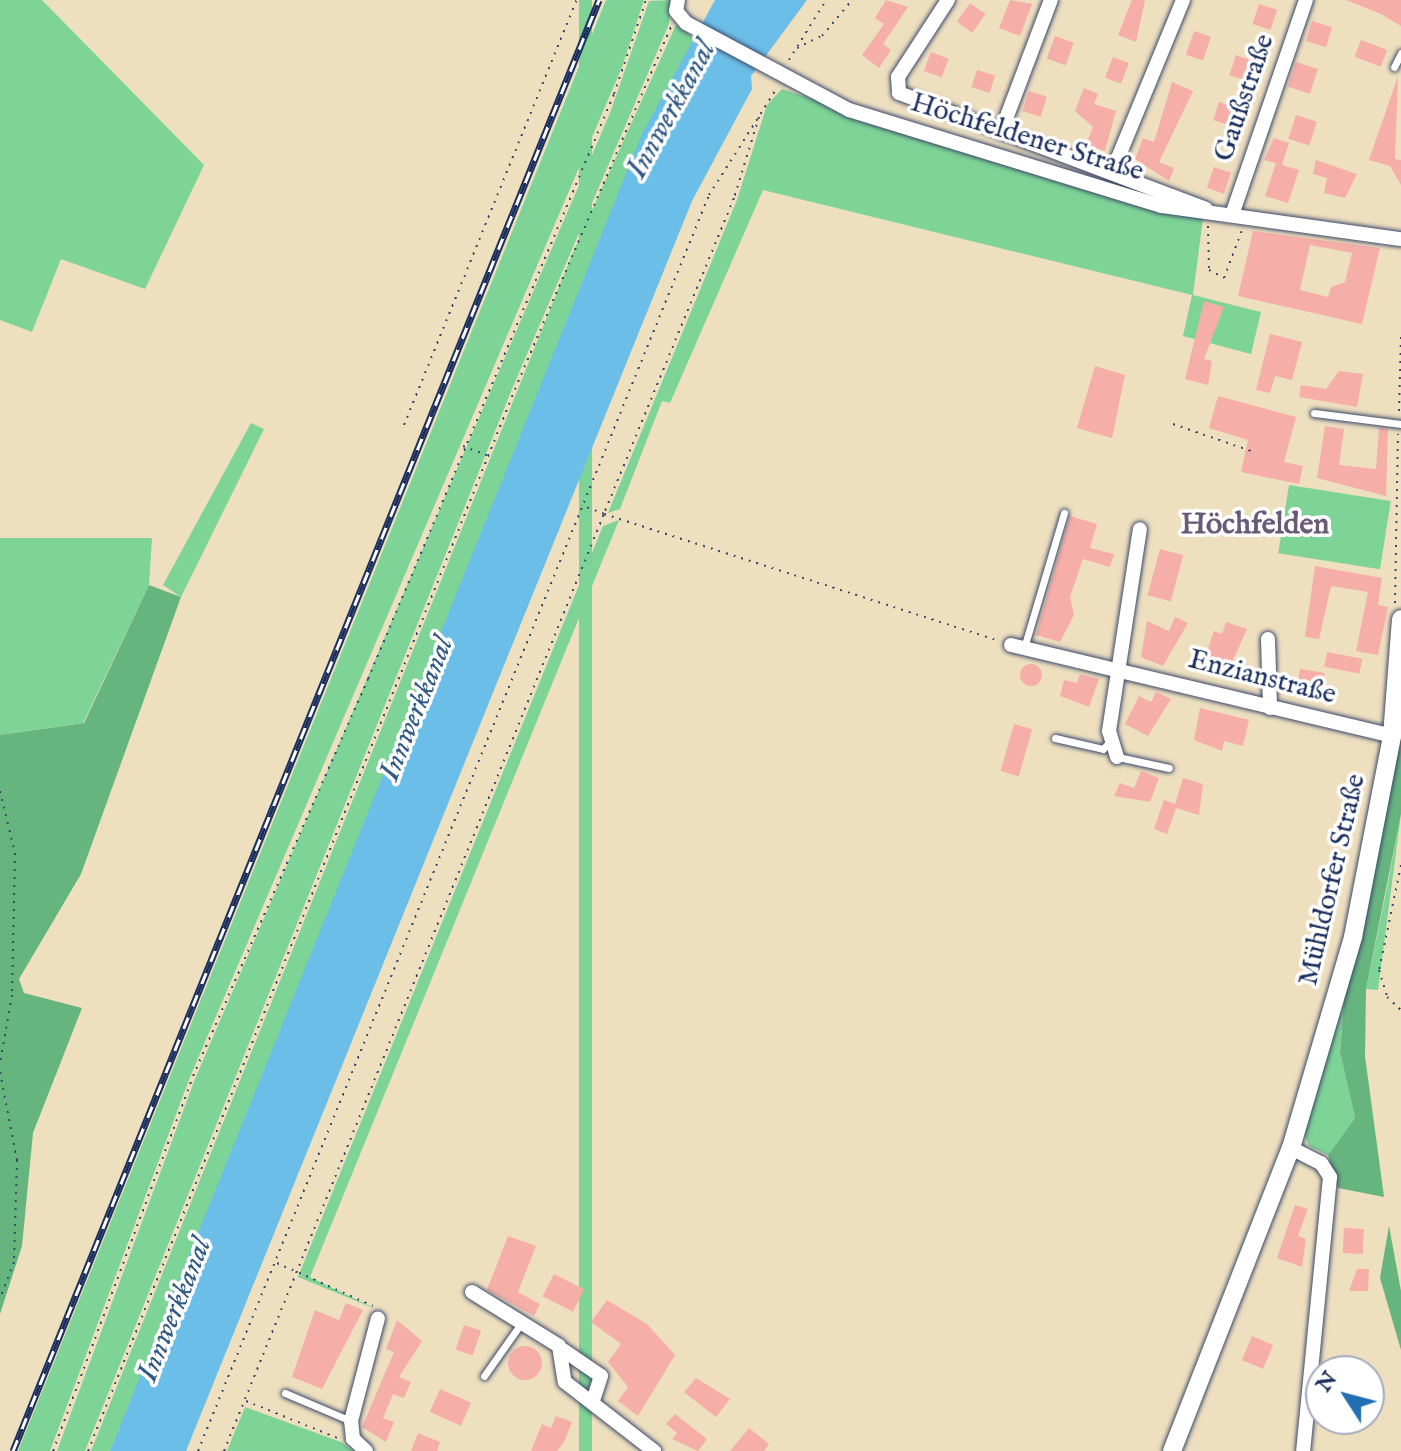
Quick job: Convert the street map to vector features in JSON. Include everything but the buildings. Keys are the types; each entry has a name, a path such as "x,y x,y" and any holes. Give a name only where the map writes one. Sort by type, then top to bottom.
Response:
{"street":[{"path":"678,0 682,20"},
{"path":"948,0 896,88 1001,132 1113,170 1210,211"},
{"path":"1001,132 1051,0"},
{"path":"1113,170 1183,0"},
{"name":"Gaußstraße","path":"1240,213 1306,0"},
{"name":"Höchfeldener Straße","path":"682,20 777,77 849,110 1084,184 1210,211 1401,239"},
{"path":"1117,757 1109,742 1140,529"},
{"name":"Mühldorfer Straße","path":"1172,1451 1291,1148 1353,937 1392,736 1398,615"},
{"path":"1268,639 1270,708"},
{"name":"Enzianstraße","path":"1018,646 1392,736"},
{"path":"1291,1148 1321,1163 1330,1177 1303,1451"},
{"path":"472,1292 601,1376 592,1403"},
{"path":"366,1451 353,1439 351,1421 378,1318"},
{"path":"563,1350 565,1382 654,1451"}],"lane":[{"path":"1394,67 1401,53"},
{"path":"1314,413 1400,424"},
{"path":"1018,646 1064,513"},
{"path":"1055,738 1103,749 1109,742"},
{"path":"1117,757 1169,768"},
{"path":"484,1376 520,1325"},
{"path":"285,1393 351,1421"}],"path":[{"path":"404,425 577,0"},
{"path":"53,1451 193,1076 614,94 646,0"},
{"path":"198,1451 709,195 760,112 777,77 826,0"},
{"path":"796,48 822,36 852,0"},
{"path":"88,1451 489,456 682,20"},
{"path":"224,1451 734,198 760,112"},
{"path":"1210,211 1209,270 1224,278 1240,213"},
{"path":"1398,615 1401,333"},
{"path":"1173,424 1254,452"},
{"path":"462,446 489,456"},
{"path":"581,505 1018,646"},
{"path":"0,791 15,853 12,995 0,1063"},
{"path":"1401,865 1379,970 1387,997 1401,1010"},
{"path":"0,1072 17,1160 14,1262 0,1299"},
{"path":"275,1262 372,1306 378,1318"},
{"path":"245,1400 322,1436 353,1439"}],"green space":[{"path":"0,0 42,0 204,165 145,289 61,259 32,332 0,320"},
{"path":"579,0 592,0 592,1451 579,1451"},
{"path":"606,0 644,0 622,67 190,1077 50,1451 18,1451"},
{"path":"671,0 669,24 512,389 85,1451 57,1451 195,1079 610,113 649,1"},
{"path":"676,25 695,39 110,1451 91,1451 574,250"},
{"path":"782,89 1152,210 1203,218 1193,295 1261,312 1251,354 1183,336 1192,295 763,190 670,403 662,401 620,509 608,513 737,200 767,105"},
{"path":"251,423 264,429 181,597 163,585"},
{"path":"1289,485 1391,501 1380,569 1278,553"},
{"path":"619,520 310,1277 378,1310 298,1277 603,526"},
{"path":"0,538 152,538 149,585 83,723 0,735"},
{"path":"149,585 181,597 81,874 19,979 24,993 82,1008 33,1133 22,1246 0,1314 0,735 84,723"},
{"path":"1401,725 1401,814 1366,989 1365,1056 1384,1197 1338,1188 1328,1155 1355,1118 1340,1052 1345,989"},
{"path":"1401,814 1378,990 1366,989 1388,883"},
{"path":"1345,989 1340,1052 1355,1118 1328,1155 1309,1146 1303,1132"},
{"path":"1389,1226 1401,1291 1401,1350 1380,1278"},
{"path":"245,1407 341,1442 353,1451 227,1451"}],"water":[{"name":"Innwerkkanal","path":"715,0 807,0 751,76 752,89 692,201 186,1451 110,1451 642,134"}],"railway":[{"path":"13,1451 599,0"}],"district":[{"name":"Höchfelden","path":"1255,525"}]}
